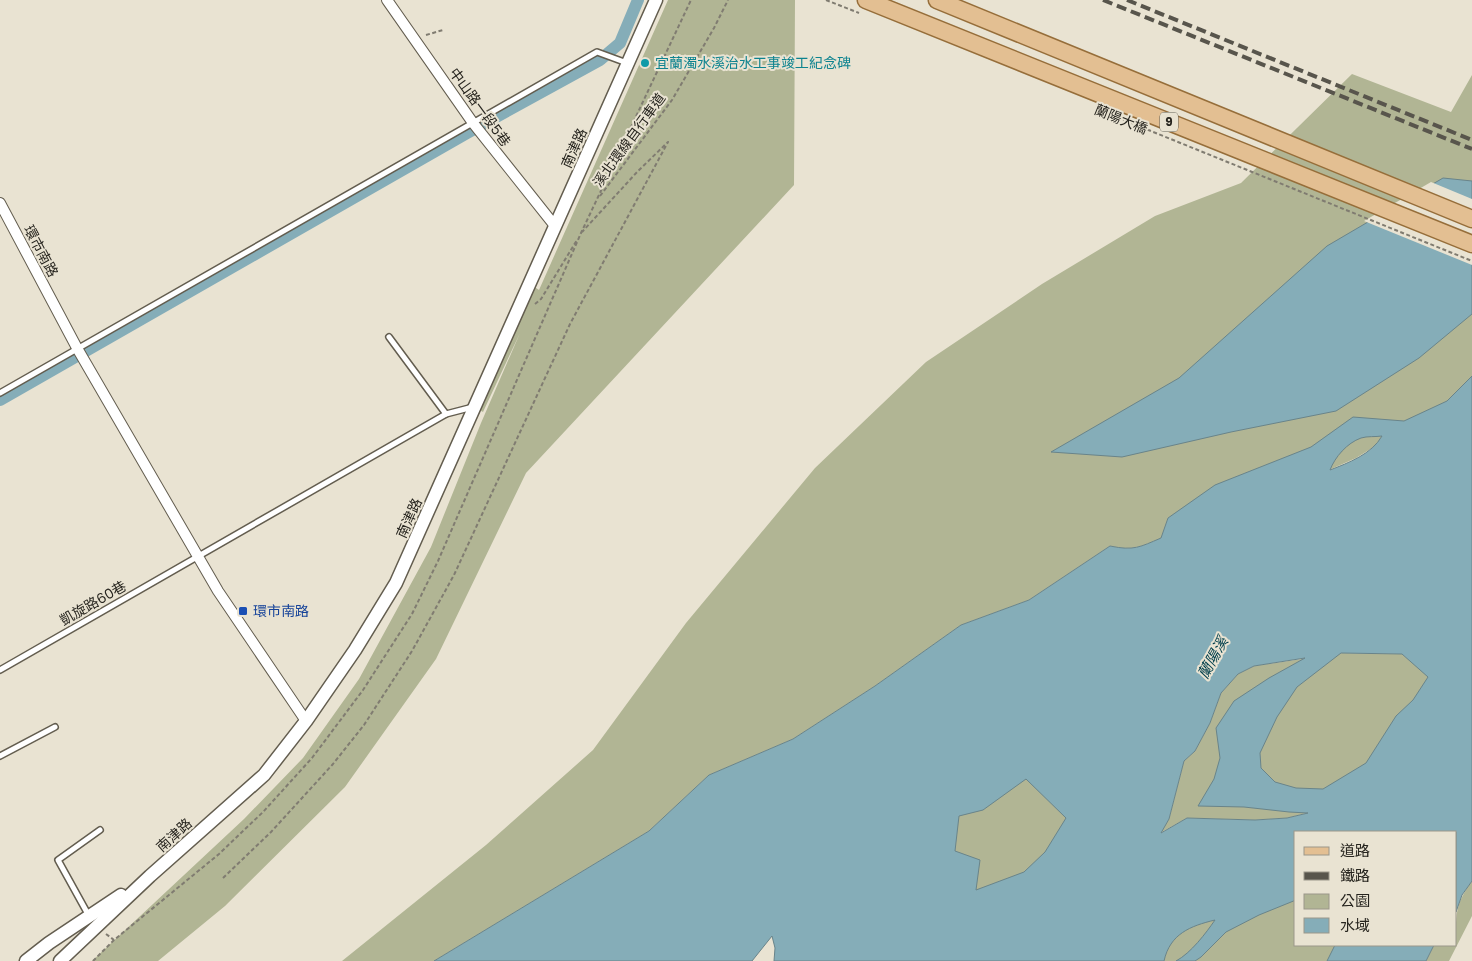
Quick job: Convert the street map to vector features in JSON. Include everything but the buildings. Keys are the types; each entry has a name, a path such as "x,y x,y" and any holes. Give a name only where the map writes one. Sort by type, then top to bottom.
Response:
{"main road":[{"name":"9","path":"937,0 1472,219"},
{"name":"蘭陽大橋","path":"864,7 1472,244"}],"street":[{"name":"中山路一段5巷","path":"388,0 474,125 555,226"},
{"name":"南津路","path":"60,961 150,876 264,775 306,721 355,650 396,583 656,0"},
{"name":"環市南路","path":"0,203 78,350 198,557 223,599 306,721"},
{"path":"26,961 150,876"}],"lane":[{"path":"0,394 474,125 597,52 628,64"},
{"path":"390,337 446,414"},
{"name":"凱旋路60巷","path":"0,670 446,414 475,406"},
{"path":"0,756 56,727"},
{"path":"90,916 58,860 100,830"}],"path":[{"name":"溪北環線自行車道","path":"691,0 596,202 672,100 728,0"},
{"path":"826,0 864,7"},
{"path":"414,39 443,30"},
{"name":"蘭陽大橋","path":"1094,108 1472,261"},
{"path":"223,878 271,832 333,764 364,724 412,651 454,575 570,324 668,142 638,171 581,233 541,299 534,305"},
{"path":"93,961 114,940"}],"green space":[{"path":"668,0 795,0 794,185 526,473 436,659 345,787 225,906 158,961 92,961 244,819 303,758 359,679 431,547 520,333 483,412 476,408 533,286 539,290"},
{"path":"1352,74 1451,112 1472,75 1472,376 1448,401 1356,458 1329,470 1168,518 1162,538 1137,547 1110,546 1029,600 961,625 875,686 793,739 709,775 649,831 434,961 342,961 486,845 593,750 686,623 815,468 926,362 1042,284 1155,216 1241,183"},
{"path":"1342,653 1402,654 1428,676 1433,700 1372,765 1311,812 1287,818 1255,820 1187,818 1160,833 1169,819 1184,761 1195,751 1210,723 1221,693 1238,674 1254,666"},
{"path":"1118,689 1040,894 885,885 894,860"},
{"path":"1294,840 1294,946 1357,946 1349,961 1083,961"},
{"path":"1472,881 1472,916 1457,945 1457,912 1466,889"},
{"path":"1434,946 1457,946 1449,961 1426,961"}],"water":[{"path":"1443,178 1472,181 1472,314 1419,358 1336,411 1231,432 1122,457 1051,452 1179,378 1327,246"},
{"name":"蘭陽溪","path":"1472,376 1472,881 1462,895 1457,909 1457,831 1294,831 1294,901 1259,915 1226,932 1195,961 1176,961 1193,948 1215,920 1189,928 1182,933 1171,944 1164,961 774,961 775,948 772,936 752,961 434,961 649,831 709,775 793,739 875,686 961,625 1029,600 1110,546 1137,547 1161,538 1168,518 1215,485 1311,447 1353,417 1404,421 1447,401","holes":["1382,436 1366,453 1330,470 1338,455 1351,443 1363,437","1341,653 1402,654 1428,677 1413,700 1396,716 1366,763 1323,789 1296,788 1275,782 1261,768 1260,753 1277,717 1297,687","1305,658 1269,678 1234,701 1216,728 1220,758 1214,779 1198,806 1244,807 1308,813 1287,818 1255,820 1187,818 1161,833 1169,819 1184,761 1195,751 1210,723 1221,693 1238,674 1254,666","1026,779 1066,818 1045,852 1024,872 976,890 980,860 955,851 959,816 983,810"]},
{"path":"1334,946 1434,946 1426,961 1327,961"}],"pier":[{"path":"1431,182 1472,199 1472,265 1364,221"}],"waterway":[{"path":"0,400 467,133 600,60 620,43 638,0"}],"railway":[{"path":"1103,0 1472,149"},
{"path":"1127,0 1472,140"}],"place":[{"name":"宜蘭濁水溪治水工事竣工紀念碑","path":"645,63"},
{"name":"環市南路","path":"243,611"}]}
